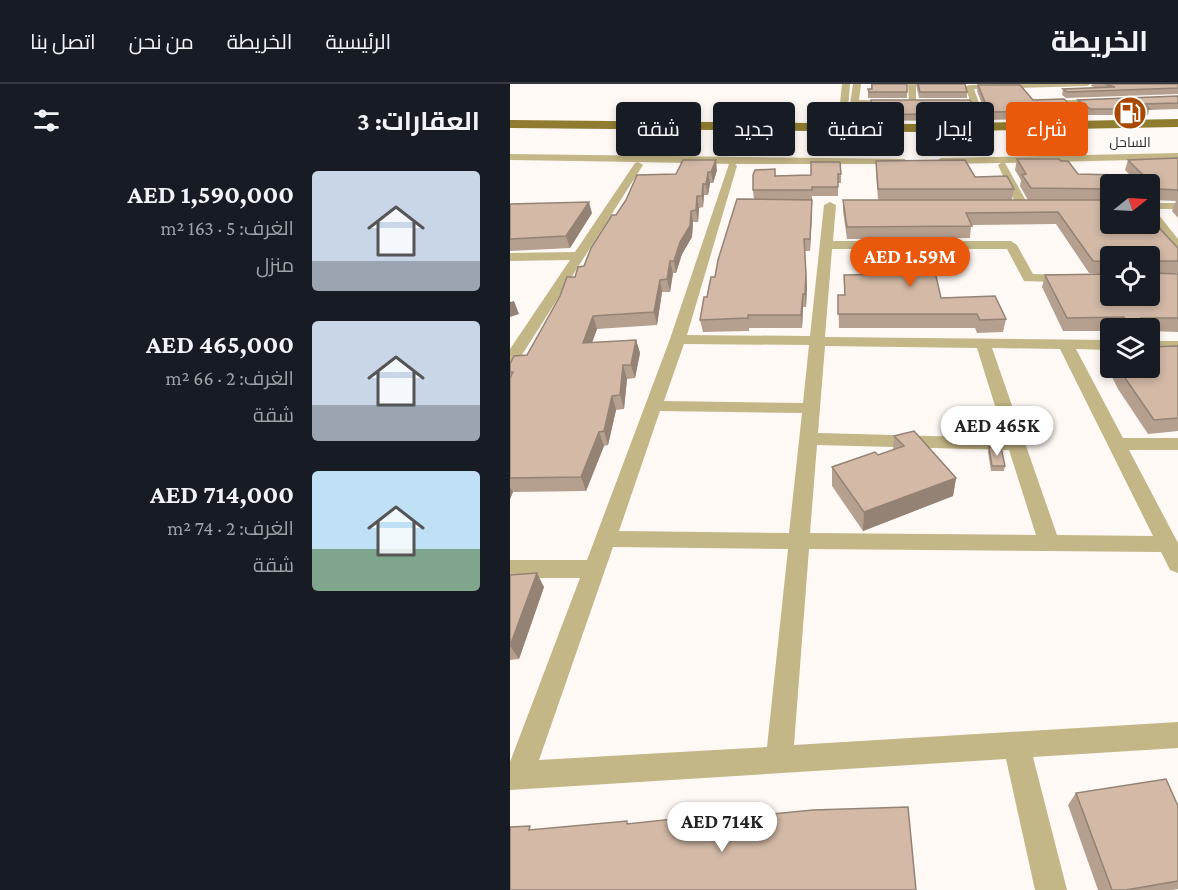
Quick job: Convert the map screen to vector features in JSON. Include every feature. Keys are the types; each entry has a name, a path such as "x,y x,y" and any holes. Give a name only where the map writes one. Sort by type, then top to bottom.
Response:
{"main road":[{"path":"1088,119 1178,117"},
{"path":"510,119 807,123"},
{"path":"904,126 998,128 1178,123"},
{"path":"510,124 807,124"}],"street":[{"path":"846,84 846,102"},
{"path":"855,102 857,84"},
{"path":"912,84 913,103"},
{"path":"975,102 969,86 1087,84"},
{"path":"1017,86 1025,94"},
{"path":"1072,102 1111,101"},
{"path":"904,103 916,103"},
{"path":"510,162 732,166 1178,156"},
{"path":"510,157 1003,165 1178,161"},
{"path":"510,361 516,343 578,256 605,206 638,165"},
{"path":"1003,165 1023,206"},
{"path":"732,166 725,205 678,339 514,776 1178,735"},
{"path":"779,760 815,341 830,205"},
{"path":"1160,207 1178,206"},
{"path":"1160,223 1178,247"},
{"path":"826,245 1011,245 1029,278 1100,280"},
{"path":"510,257 578,256"},
{"path":"678,339 1100,345"},
{"path":"984,344 1049,543"},
{"path":"1066,345 1178,564"},
{"path":"1160,346 1178,346"},
{"path":"653,406 809,408"},
{"path":"807,439 1017,444"},
{"path":"1117,444 1178,444"},
{"path":"604,539 1168,544"},
{"path":"510,569 593,570"},
{"path":"1016,745 1051,890"}],"building":[{"path":"872,84 907,84 907,92 869,92 868,89 872,89"},
{"path":"918,84 965,84 967,92 920,92"},
{"path":"1105,84 1178,84 1178,88 1067,92 1063,89 1115,87"},
{"path":"978,85 1020,85 1033,100 1064,99 1067,102 1006,102 1006,112 994,112 994,102 985,102"},
{"path":"1178,96 1178,103 1144,104 1150,109 1090,109 1088,102 1078,100"},
{"path":"871,100 970,100 971,102 916,102 916,114 904,114 904,102 871,102"},
{"path":"1178,158 1178,190 1160,189 1160,174 1142,174 1128,160"},
{"path":"1017,159 1059,159 1068,161 1078,174 1100,175 1100,189 1031,188 1022,175 1026,174"},
{"path":"683,160 716,160 711,172 708,172 706,184 703,184 702,196 697,196 696,210 691,211 690,226 680,242 674,261 670,261 667,279 660,280 654,312 593,316 583,343 636,340 631,365 623,365 620,395 612,396 604,431 599,432 581,477 510,478 510,378 513,372 510,372 510,364 514,356 527,355 560,296 567,277 575,277 578,267 584,266 591,248 612,215 616,215 626,200 637,175 676,174"},
{"path":"965,160 975,177 1007,176 1014,189 878,189 876,161"},
{"path":"811,162 840,162 841,174 838,174 838,187 812,187 812,190 753,190 755,170 775,169 775,176 811,175"},
{"path":"737,199 812,200 810,239 804,239 806,274 801,315 748,315 748,318 700,320 704,297 707,297 711,277 715,277"},
{"path":"843,200 1100,200 1100,234 1160,234 1160,229 1178,248 1178,261 1160,261 1160,246 1100,246 1100,261 1093,261 1058,212 966,213 972,226 847,227"},
{"path":"589,202 566,236 510,239 510,204"},
{"path":"886,239 933,239 936,245 930,245 933,254 931,254 941,298 995,296 1006,319 980,320 977,314 838,314 838,295 845,295 844,275 892,274"},
{"path":"1160,273 1178,274 1178,318 1067,318 1045,275 1100,274 1100,306 1160,306"},
{"path":"1178,346 1178,418 1154,420 1125,378 1160,378 1160,347"},
{"path":"914,431 956,478 864,512 832,467 875,452 878,455 904,446 894,436"},
{"path":"989,447 1001,447 1005,466 992,466"},
{"path":"537,573 510,646 510,575"},
{"path":"1166,779 1178,806 1178,881 1126,890 1112,890 1076,793"},
{"path":"908,807 916,890 510,890 510,827 530,826 529,830 627,821 627,824 720,814 720,819 813,810"}],"place":[{"name":"الساحل","path":"1130,113"}]}
